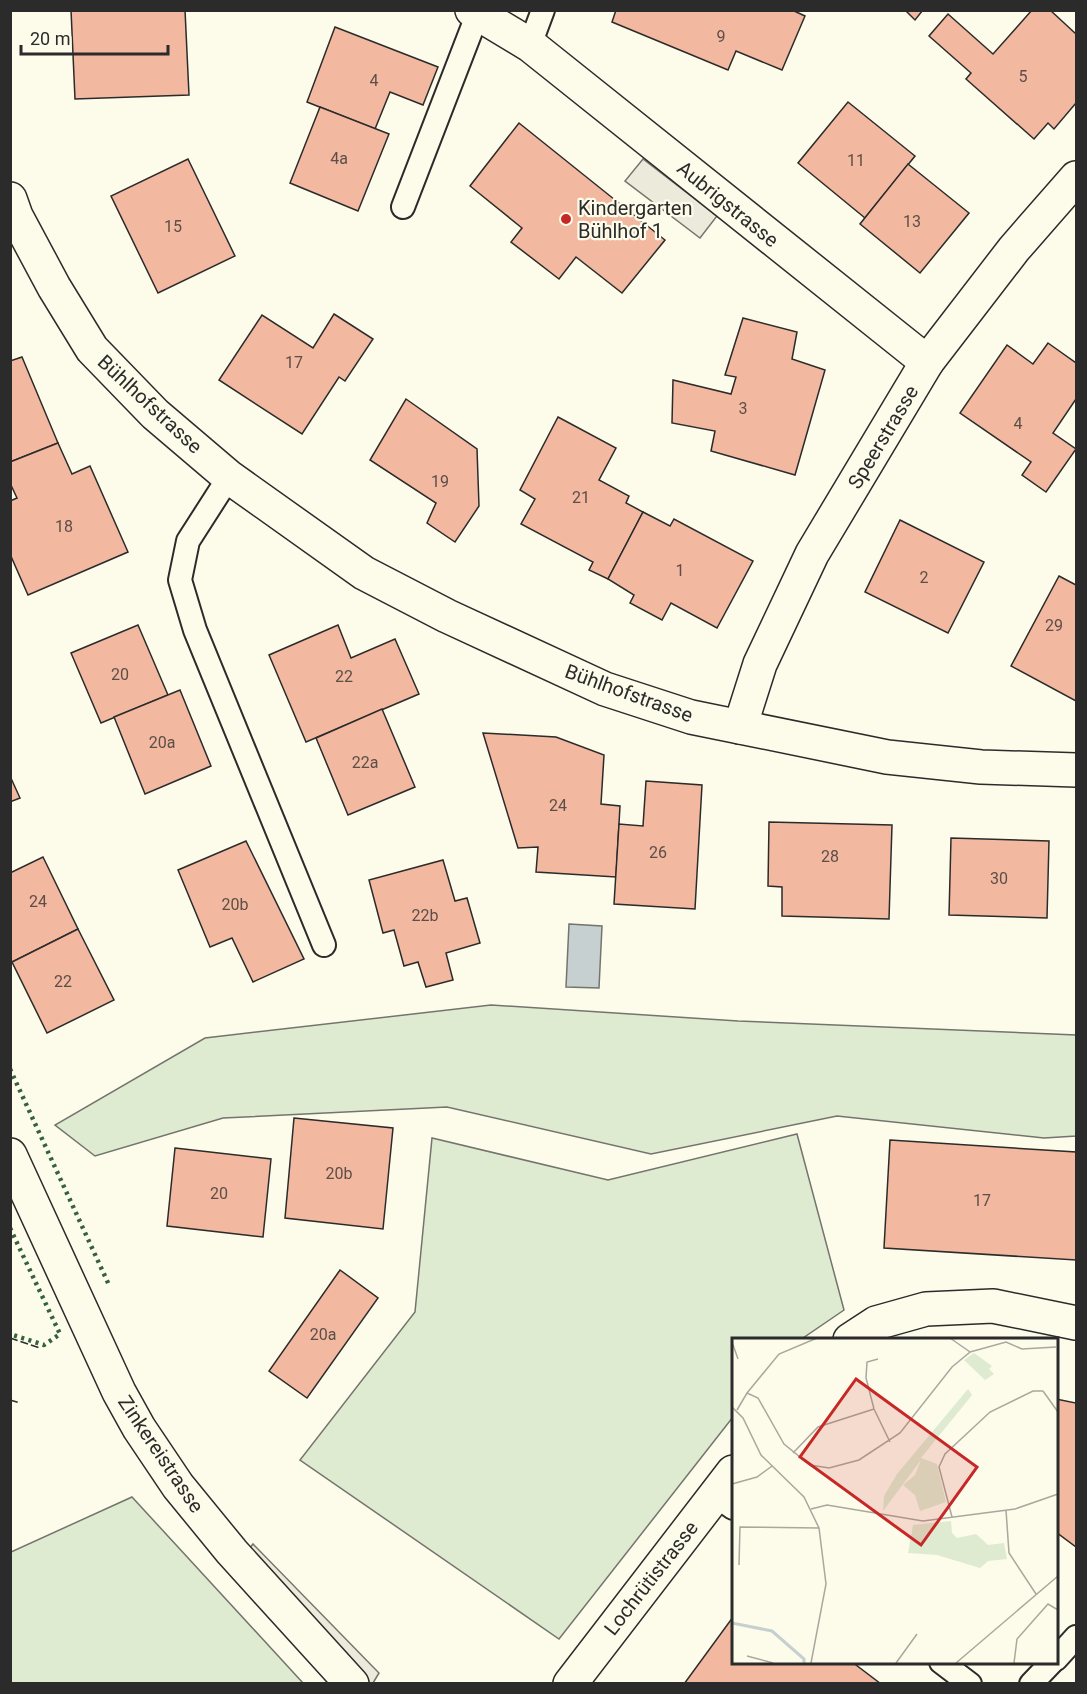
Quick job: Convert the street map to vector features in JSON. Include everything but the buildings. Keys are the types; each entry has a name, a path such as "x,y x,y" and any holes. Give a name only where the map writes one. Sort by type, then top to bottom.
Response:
{"street":[{"name":"Aubrigstrasse","path":"475,12 530,45 927,363"},
{"name":"Speerstrasse","path":"740,727 760,664 812,554 927,363 1014,249 1077,178"},
{"name":"Bühlhofstrasse","path":"10,199 16,216 54,287 92,349 154,414 230,477 364,573 447,616 605,689 691,717 887,757 981,766 1077,770"},
{"name":"Zinkereistrasse","path":"10,1155 118,1392 139,1428 178,1486 232,1552 286,1614 352,1683"},
{"path":"853,1338 876,1323 926,1310 993,1306 1077,1323"},
{"name":"Lochrütistrasse","path":"570,1683 727,1492"}],"lane":[{"path":"530,45 543,10"},
{"name":"Aubrigstrasse","path":"403,207 475,12"},
{"path":"230,477 188,541 180,580 195,630 324,945"},
{"path":"1057,1658 1077,1637"},
{"path":"944,1664 970,1683"},
{"path":"1031,1683 1050,1664"}],"green space":[{"path":"491,1005 738,1021 1076,1035 1076,1136 1044,1138 837,1116 651,1154 447,1107 223,1118 95,1156 55,1125 205,1038"},
{"path":"797,1134 844,1310 803,1338 732,1338 732,1418 559,1639 300,1460 415,1312 432,1138 608,1180"},
{"path":"132,1497 303,1683 11,1683 11,1552"}],"shaded area":[{"path":"643,159 717,216 700,238 625,181"},
{"path":"569,924 602,926 599,988 566,987"},
{"path":"253,1544 379,1673 373,1683 368,1683 245,1554"}],"hedge":[{"path":"10,1069 109,1285"},
{"path":"10,1228 60,1334 44,1345 10,1334"}],"fence":[{"path":"10,1338 40,1348"},
{"path":"10,1400 20,1403"}],"place":[{"name":"Kindergarten Bühlhof 1","path":"566,219"}]}
